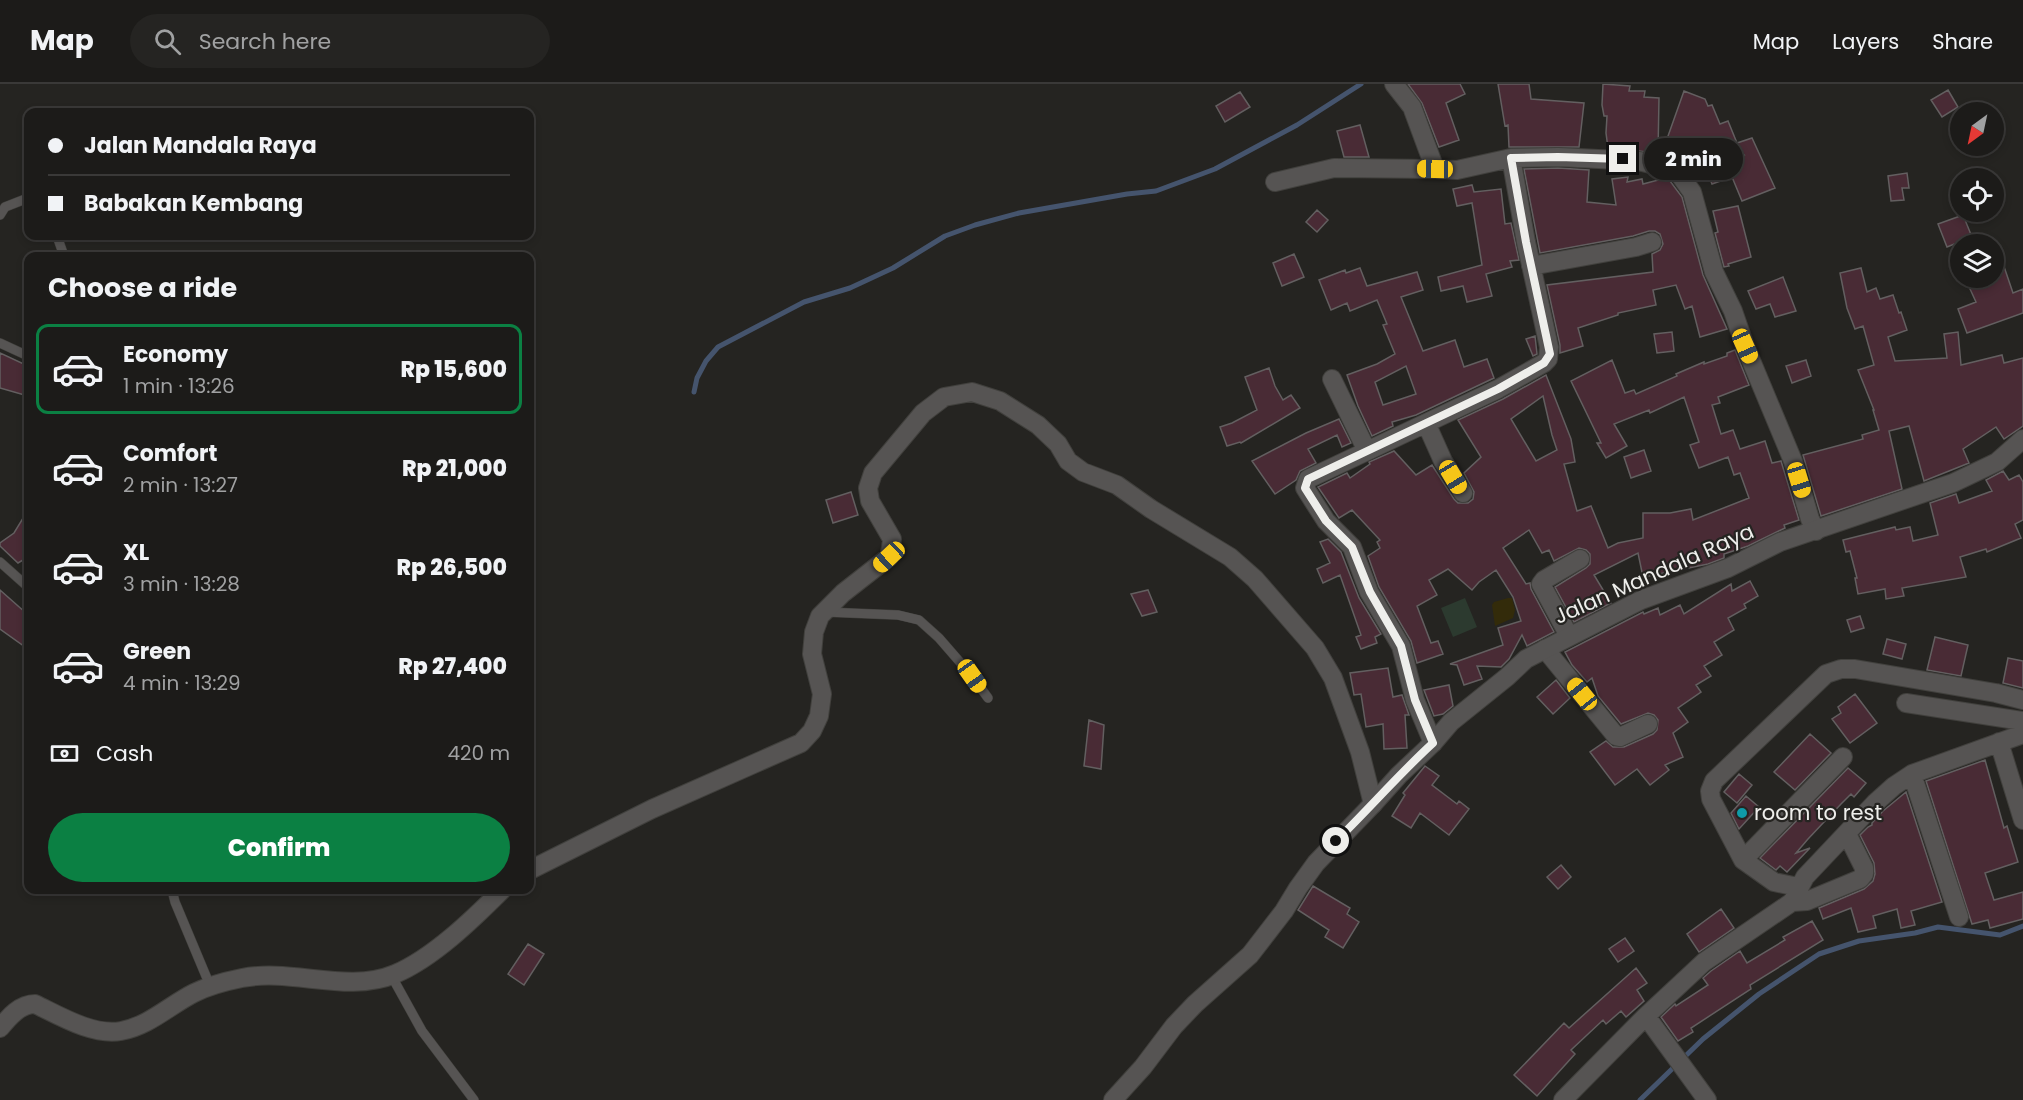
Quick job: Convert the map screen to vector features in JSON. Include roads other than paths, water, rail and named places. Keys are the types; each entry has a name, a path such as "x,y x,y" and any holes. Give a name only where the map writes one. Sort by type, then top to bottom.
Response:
{"street":[{"path":"1394,84 1412,107 1435,169"},
{"path":"1433,743 1415,700 1401,646 1370,592 1352,547 1326,521 1305,488 1308,479 1498,389 1548,359 1549,347 1511,158"},
{"path":"1275,183 1334,168 1457,170 1511,158 1639,160 1677,171 1692,192 1714,272 1733,311 1745,346 1793,461 1810,519 1816,531"},
{"path":"1531,266 1652,242"},
{"path":"1332,379 1367,451"},
{"path":"534,868 652,809 801,744 812,731 819,716 822,694 812,654 814,632 820,616 889,557 892,539 870,501 868,488 873,473 923,413 944,397 972,392 1000,401 1038,425 1058,444 1068,461 1083,472 1117,485 1151,509 1230,557 1255,579 1315,648 1333,678 1360,752 1373,804"},
{"path":"1426,423 1443,461 1463,494"},
{"name":"Jalan Mandala Raya","path":"1113,1100 1143,1067 1173,1026 1250,955 1284,911 1316,863 1399,775 1433,743 1450,722 1526,659 1641,600 1728,568 1780,542 1953,483 1997,462 2023,439"},
{"path":"1569,636 1541,584 1580,559"},
{"path":"1545,649 1616,736 1620,737 1648,724"},
{"path":"1847,834 1864,868 1864,874 1860,879 1807,901 1774,882 1743,860 1711,799 1710,791 1714,781 1826,674 1841,669 1856,669 1996,693 2023,700"},
{"path":"1906,703 2023,721"},
{"path":"1563,1100 1704,962 1795,895 1816,864 1894,786 1912,774 2023,734"},
{"path":"1999,742 2023,820"},
{"path":"1743,860 1843,757"},
{"path":"1912,774 1959,917"},
{"path":"0,1028 21,1007 29,1004 35,1004 94,1028 121,1031 145,1022 195,993 242,978 291,975 333,982 357,982 391,975 417,963 459,932 498,894"},
{"path":"1646,1017 1707,1100"}],"lane":[{"path":"0,215 5,207 24,200"},
{"path":"0,343 24,354"},
{"path":"0,562 24,583"},
{"path":"831,606 858,615 898,615 919,620 939,638 988,698"},
{"path":"831,606 858,615"},
{"path":"172,894 211,987"},
{"path":"391,975 422,1031 474,1100"}],"waterway":[{"path":"694,392 697,378 706,361 718,347 804,302 850,288 893,268 945,236 1019,213 1156,191 1215,169 1297,125 1361,84"},
{"path":"1640,1100 1703,1039 1759,994 1819,954 1859,941 1915,933 1938,927 2000,935 2023,926"}],"place":[{"name":"room to rest","path":"1742,813"}]}
